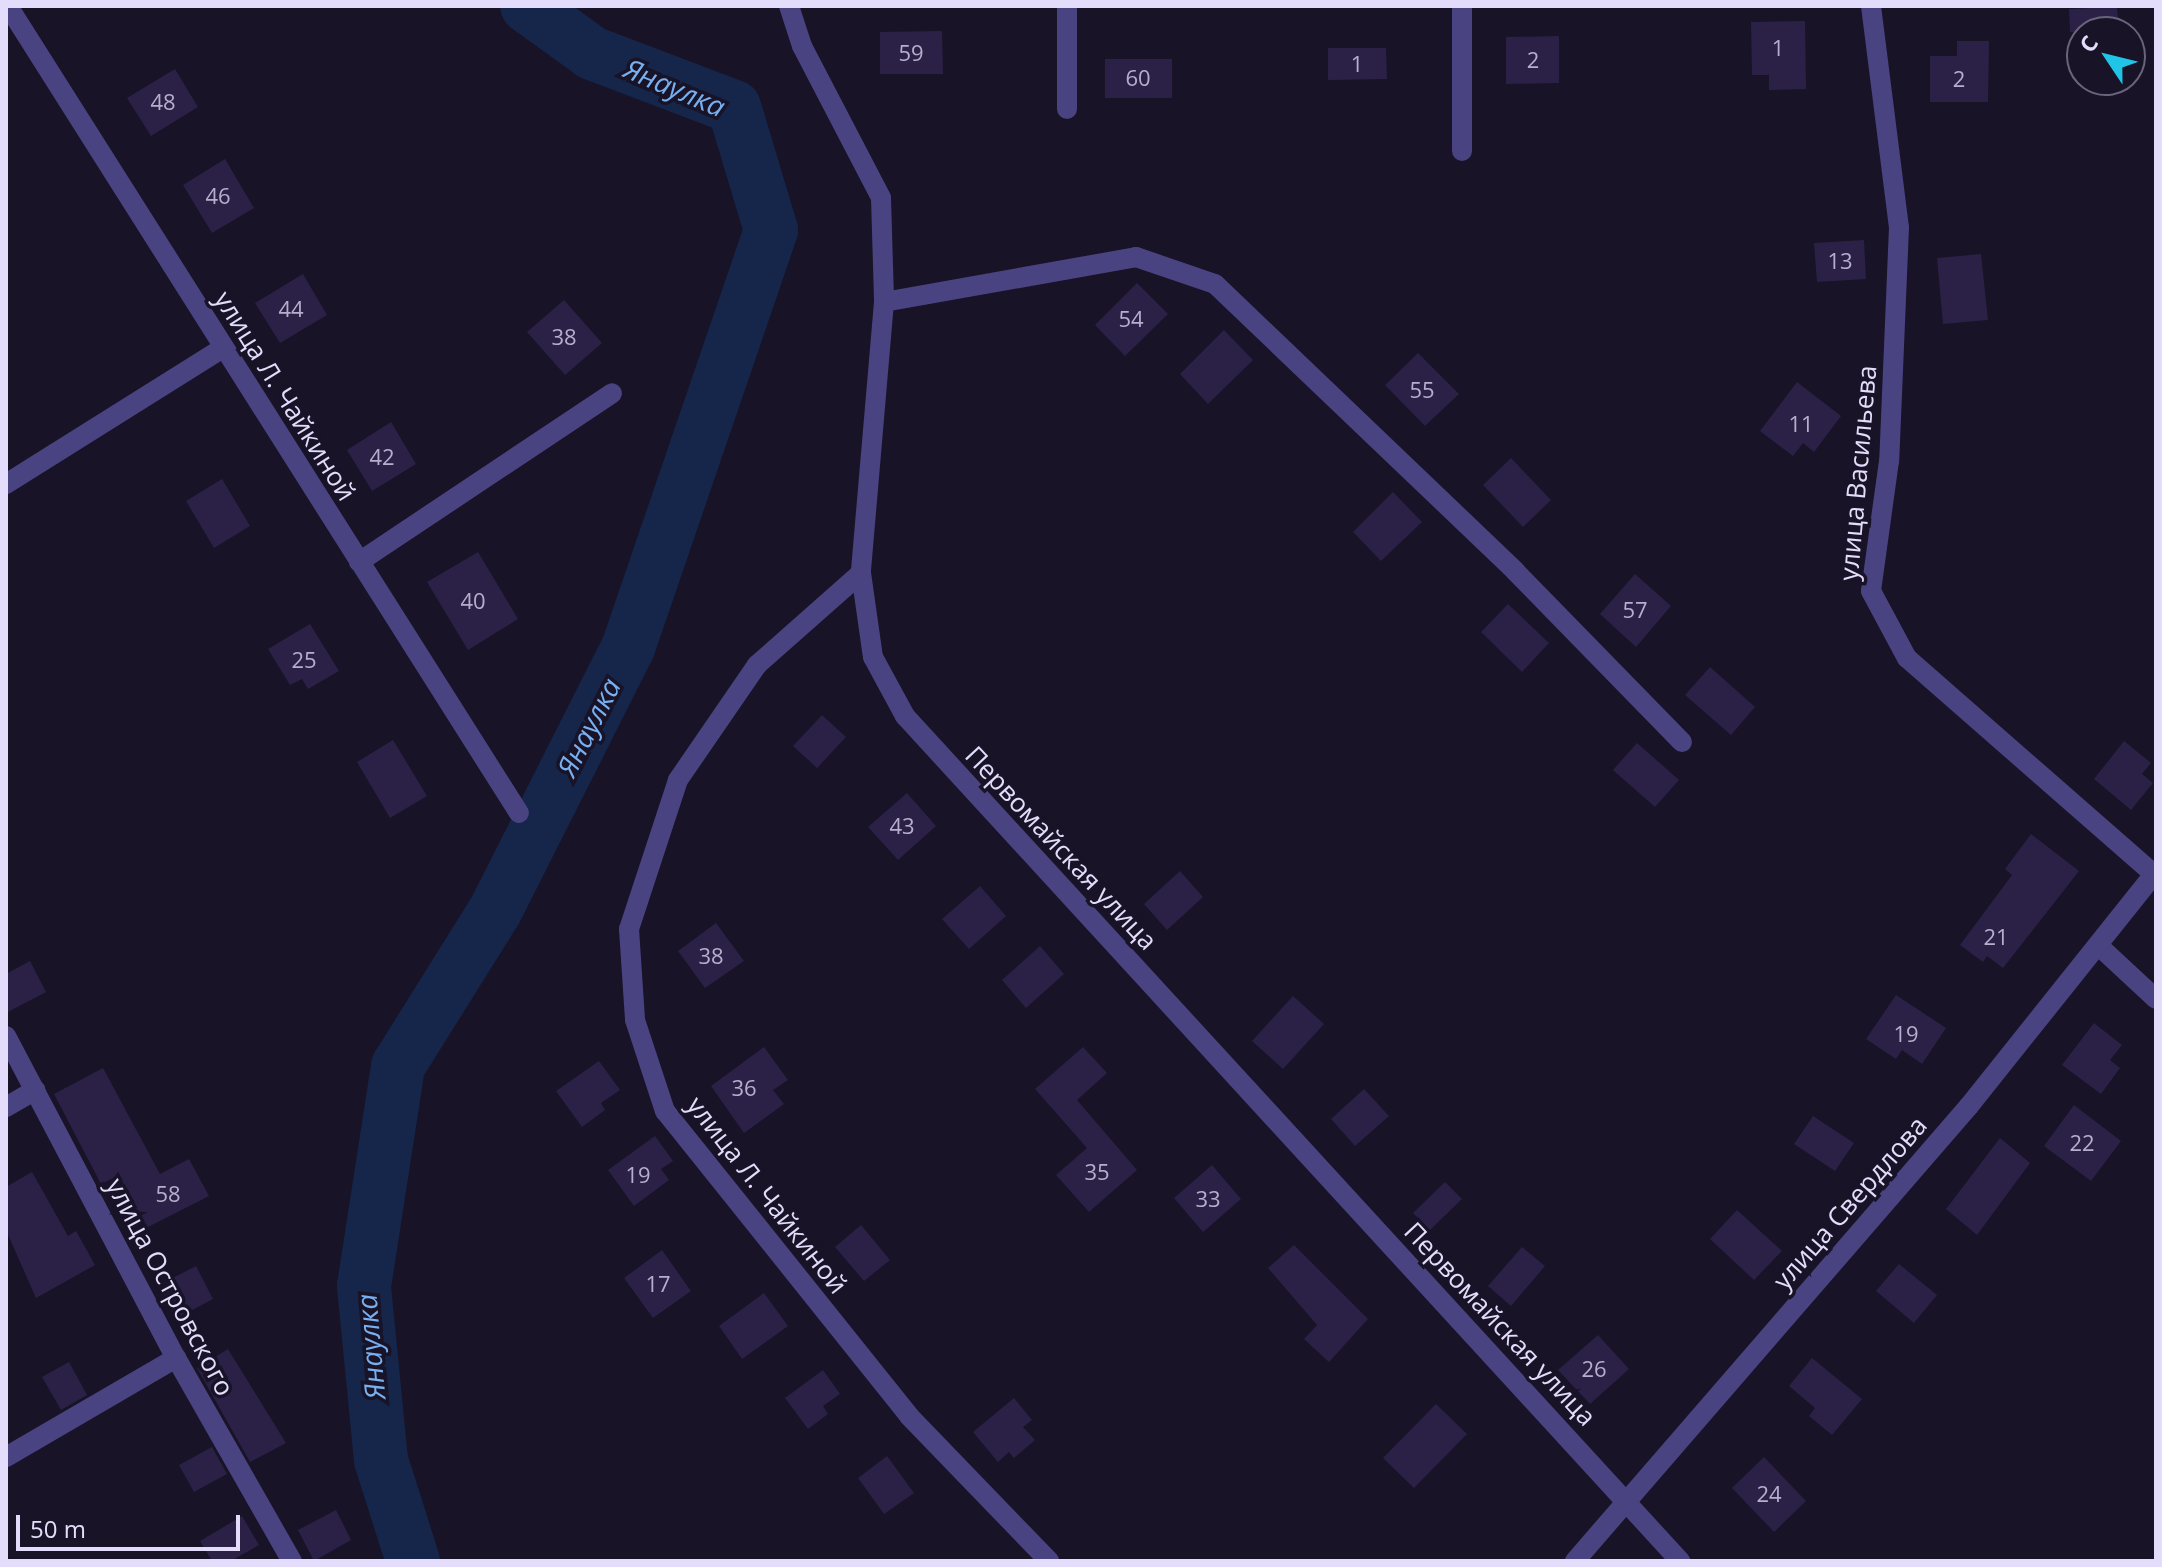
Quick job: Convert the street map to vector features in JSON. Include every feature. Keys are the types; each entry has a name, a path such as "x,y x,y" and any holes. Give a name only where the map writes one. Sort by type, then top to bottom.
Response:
{"street":[{"name":"улица Л. Чайкиной","path":"8,6 519,813"},
{"name":"Первомайская улица","path":"789,6 802,46 881,198 884,302 861,573 873,657 905,716 1680,1561"},
{"path":"1067,6 1067,109"},
{"path":"1462,6 1462,151"},
{"name":"улица Васильева","path":"1871,6 1899,227 1889,461 1871,591 1907,658 2155,873"},
{"path":"884,302 1136,257 1215,284 1515,571 1682,742"},
{"path":"6,484 223,348"},
{"path":"359,562 612,393"},
{"name":"улица Л. Чайкиной","path":"861,573 757,665 678,780 629,929 635,1020 665,1111 909,1416 1049,1561"},
{"name":"улица Свердлова","path":"1575,1561 2100,947 2155,873"},
{"path":"2100,947 2156,999"},
{"name":"улица Островского","path":"6,1036 176,1358 292,1561"},
{"path":"6,1107 36,1090"},
{"path":"6,1457 176,1358"}],"building":[{"path":"2117,7 2118,16 2069,16 2069,9"},
{"path":"1805,21 1806,89 1769,90 1769,75 1752,75 1751,22"},
{"path":"942,31 943,74 880,74 880,32"},
{"path":"1559,36 1559,83 1506,84 1506,37"},
{"path":"1957,41 1989,41 1988,102 1930,102 1930,56 1957,56"},
{"path":"1328,48 1386,48 1387,79 1328,80"},
{"path":"1105,59 1172,59 1172,98 1105,98"},
{"path":"175,69 198,107 151,136 127,98"},
{"path":"225,159 254,208 212,233 183,185"},
{"path":"1864,240 1866,279 1817,282 1814,243"},
{"path":"1981,254 1988,320 1943,324 1937,258"},
{"path":"303,274 327,315 280,343 255,303"},
{"path":"1137,283 1168,314 1125,356 1095,325"},
{"path":"564,300 602,343 565,375 527,332"},
{"path":"1224,330 1253,360 1208,404 1180,374"},
{"path":"1418,353 1459,394 1425,426 1385,385"},
{"path":"1797,382 1841,416 1814,452 1803,443 1793,456 1760,431"},
{"path":"391,422 416,464 372,491 347,450"},
{"path":"1511,458 1551,500 1523,527 1483,485"},
{"path":"222,479 250,526 214,548 186,501"},
{"path":"1393,492 1422,522 1381,561 1353,532"},
{"path":"478,552 518,619 468,650 427,582"},
{"path":"1635,574 1671,606 1636,647 1600,614"},
{"path":"1508,604 1549,643 1522,672 1481,632"},
{"path":"310,624 339,671 308,689 302,679 290,685 268,649"},
{"path":"1710,667 1755,707 1731,735 1685,695"},
{"path":"822,715 846,737 817,768 793,746"},
{"path":"393,740 427,796 390,818 357,762"},
{"path":"2124,741 2151,763 2142,774 2153,783 2131,810 2094,779"},
{"path":"1637,743 1679,780 1655,807 1613,770"},
{"path":"907,793 936,826 898,860 868,827"},
{"path":"2031,834 2079,871 2003,968 1987,956 1983,962 1960,945 2012,875 2005,869"},
{"path":"1180,871 1203,897 1167,930 1144,904"},
{"path":"980,886 1006,916 969,949 942,919"},
{"path":"716,923 744,961 705,988 678,951"},
{"path":"1040,946 1064,974 1026,1008 1002,980"},
{"path":"30,961 46,992 6,1013 6,974"},
{"path":"1896,995 1946,1028 1922,1064 1902,1050 1896,1059 1866,1039"},
{"path":"1293,996 1324,1024 1283,1069 1252,1041"},
{"path":"2094,1023 2122,1045 2110,1060 2120,1068 2101,1094 2062,1065"},
{"path":"764,1047 788,1080 773,1090 784,1104 744,1133 711,1086"},
{"path":"1083,1047 1107,1073 1077,1100 1137,1170 1089,1212 1056,1175 1087,1148 1035,1089"},
{"path":"599,1061 620,1090 601,1103 605,1110 582,1127 556,1091"},
{"path":"103,1068 160,1174 189,1159 209,1196 146,1228 119,1175 101,1184 54,1094"},
{"path":"1364,1089 1389,1116 1355,1146 1331,1119"},
{"path":"2074,1105 2121,1141 2091,1181 2044,1146"},
{"path":"1813,1116 1854,1143 1835,1171 1794,1144"},
{"path":"655,1136 673,1161 661,1169 669,1180 634,1206 608,1170"},
{"path":"2000,1138 2030,1163 1977,1235 1946,1209"},
{"path":"1212,1165 1241,1199 1203,1232 1174,1198"},
{"path":"32,1172 68,1236 76,1231 95,1265 36,1298 6,1230 6,1187"},
{"path":"1445,1182 1462,1199 1430,1230 1413,1213"},
{"path":"1737,1210 1782,1251 1754,1280 1710,1239"},
{"path":"861,1225 890,1260 864,1281 835,1247"},
{"path":"1294,1245 1368,1319 1329,1362 1304,1339 1317,1325 1268,1268"},
{"path":"1522,1247 1545,1266 1511,1306 1488,1286"},
{"path":"662,1250 691,1291 653,1318 624,1278"},
{"path":"1899,1264 1937,1295 1914,1323 1876,1291"},
{"path":"196,1266 213,1299 175,1319 159,1285"},
{"path":"764,1293 788,1326 742,1359 719,1326"},
{"path":"1598,1335 1629,1369 1590,1404 1558,1370"},
{"path":"228,1349 286,1443 250,1462 197,1368"},
{"path":"1812,1358 1862,1399 1832,1435 1809,1416 1815,1408 1789,1386"},
{"path":"69,1362 87,1395 61,1410 42,1377"},
{"path":"823,1370 840,1394 823,1406 828,1414 808,1429 785,1398"},
{"path":"1014,1398 1032,1420 1023,1427 1035,1440 1014,1458 1009,1452 998,1462 973,1432"},
{"path":"1436,1404 1467,1434 1414,1488 1383,1458"},
{"path":"212,1447 227,1474 194,1492 179,1465"},
{"path":"887,1456 914,1493 884,1514 858,1478"},
{"path":"1764,1457 1806,1501 1774,1532 1732,1488"},
{"path":"336,1510 351,1540 314,1561 298,1530"},
{"path":"242,1516 259,1545 231,1561 212,1561 200,1541"}],"waterway":[{"name":"Янаулка","path":"413,1561 381,1460 364,1286 398,1066 495,911 628,648 771,230 734,107 592,53 527,6"}]}
